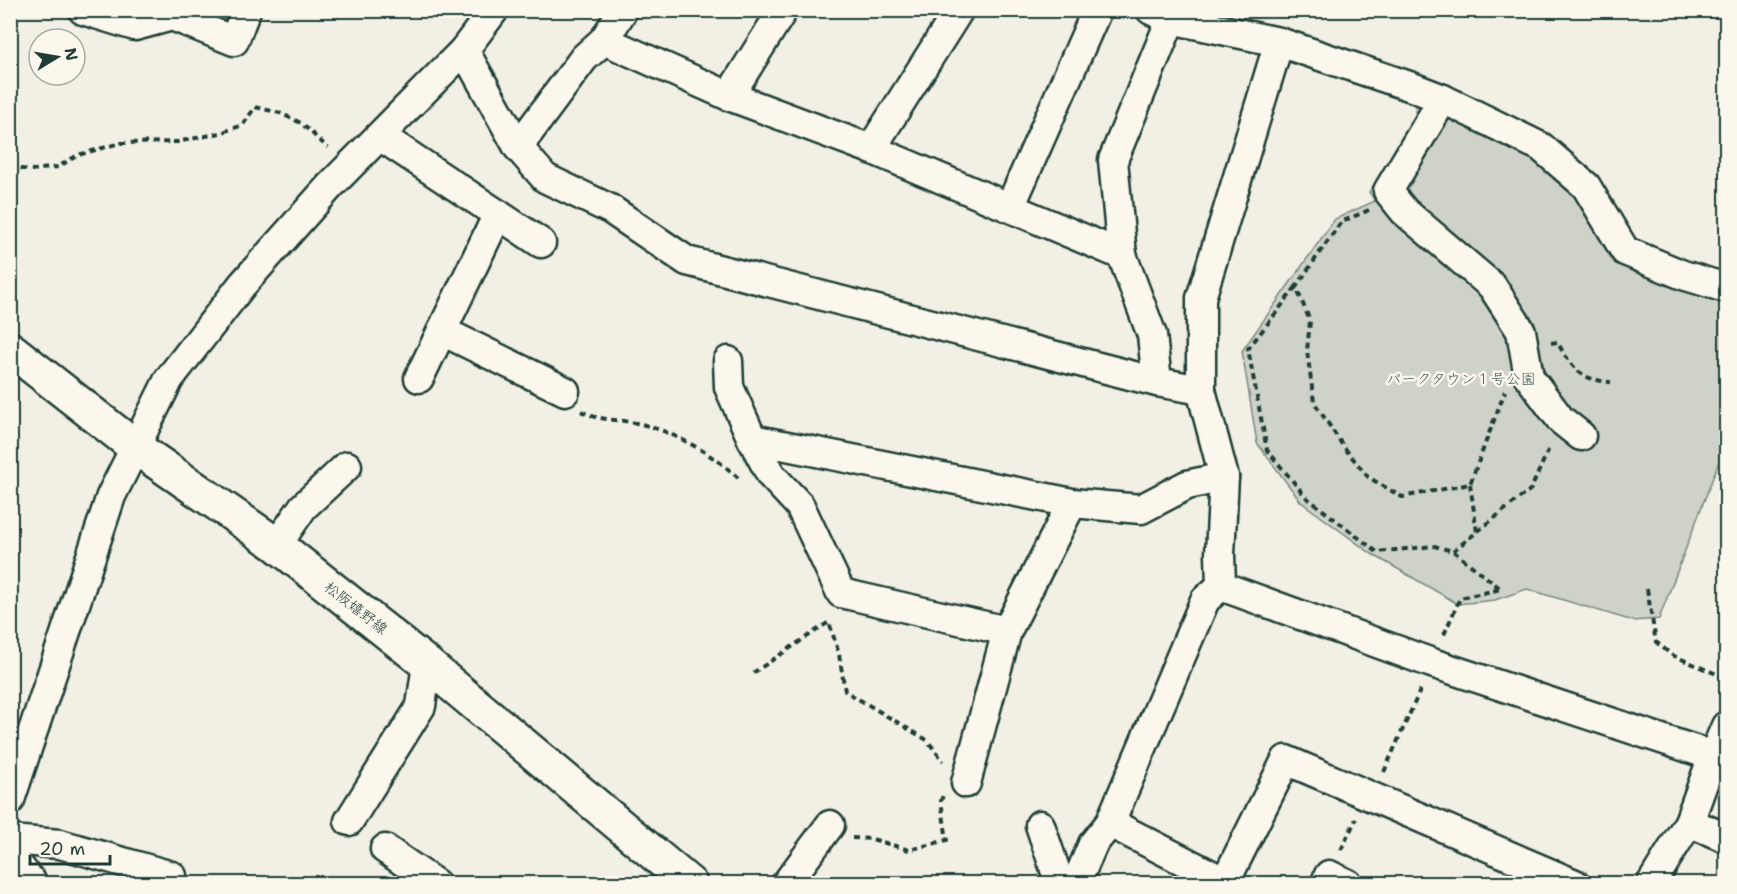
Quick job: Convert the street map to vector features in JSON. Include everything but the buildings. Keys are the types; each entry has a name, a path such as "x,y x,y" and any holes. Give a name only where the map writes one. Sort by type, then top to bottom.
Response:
{"main road":[{"name":"松阪嬉野線","path":"10,349 135,447 277,545 427,664 690,884"}],"street":[{"path":"82,10 135,26 172,16 234,42 246,10"},
{"path":"10,800 111,496 169,379 242,285 330,186 464,50 494,10"},
{"path":"518,147 584,58 604,40 623,10"},
{"path":"729,96 783,10"},
{"path":"871,149 959,10"},
{"path":"1010,207 1097,10"},
{"path":"1157,382 1152,336 1122,255 1113,160 1164,13 1279,42 1443,99 1541,147 1586,186 1625,251 1683,275 1726,288"},
{"path":"604,40 729,96 871,149 1122,255"},
{"path":"1221,586 1220,554 1224,477 1202,390 1201,298 1279,42"},
{"path":"464,50 518,147 545,178 610,209 687,261 1157,382 1202,390"},
{"path":"1443,99 1388,191 1404,211 1492,286 1521,331 1529,377 1571,428"},
{"path":"380,136 541,243"},
{"path":"419,378 498,214"},
{"path":"442,331 565,392"},
{"path":"728,361 729,387 752,439 771,475 800,506 841,593 1007,631"},
{"path":"752,439 1072,504 1141,509 1187,485 1224,477"},
{"path":"277,545 303,507 347,465"},
{"path":"955,786 1007,631 1072,504"},
{"path":"1221,586 1432,663 1713,756"},
{"path":"1079,884 1078,879 1093,844 1110,823 1205,600 1221,586"},
{"path":"349,821 421,706 427,664"},
{"path":"1651,884 1689,822 1726,726"},
{"path":"1110,823 1225,883 1286,760 1575,884"},
{"path":"1689,822 1726,838"},
{"path":"786,884 830,825"},
{"path":"1040,825 1060,884"},
{"path":"10,840 60,844 172,876"},
{"path":"385,849 436,884"},
{"path":"10,855 33,884"}],"path":[{"path":"10,168 34,170 58,167 78,155 120,143 177,142 220,133 243,124 255,107 280,112 301,123 349,167"},
{"path":"1334,881 1358,815 1374,797 1460,598 1501,589 1454,551 1434,546 1377,552 1306,497 1267,450 1248,349 1296,287 1341,222 1394,198"},
{"path":"1296,287 1310,321 1307,351 1314,402 1343,446 1368,477 1402,497 1470,484"},
{"path":"1477,532 1470,484 1504,392 1526,357 1557,342 1573,367 1593,381 1611,382"},
{"path":"565,392 567,403 585,413 608,421 634,422 660,429 703,451 740,479 745,486"},
{"path":"1454,551 1531,489 1571,428"},
{"path":"1647,589 1656,642 1672,655 1726,678"},
{"path":"824,612 839,654 845,692 927,740 944,762"},
{"path":"753,674 828,622"},
{"path":"830,825 846,838 872,839 909,850 947,840 941,801 955,786"}],"green space":[{"name":"パークタウン１号公園","path":"1414,102 1466,125 1533,160 1577,193 1607,251 1686,292 1726,302 1726,443 1659,619 1633,621 1527,589 1495,600 1458,604 1372,554 1301,502 1257,443 1242,351 1335,219 1375,201 1369,192 1417,125"}]}
